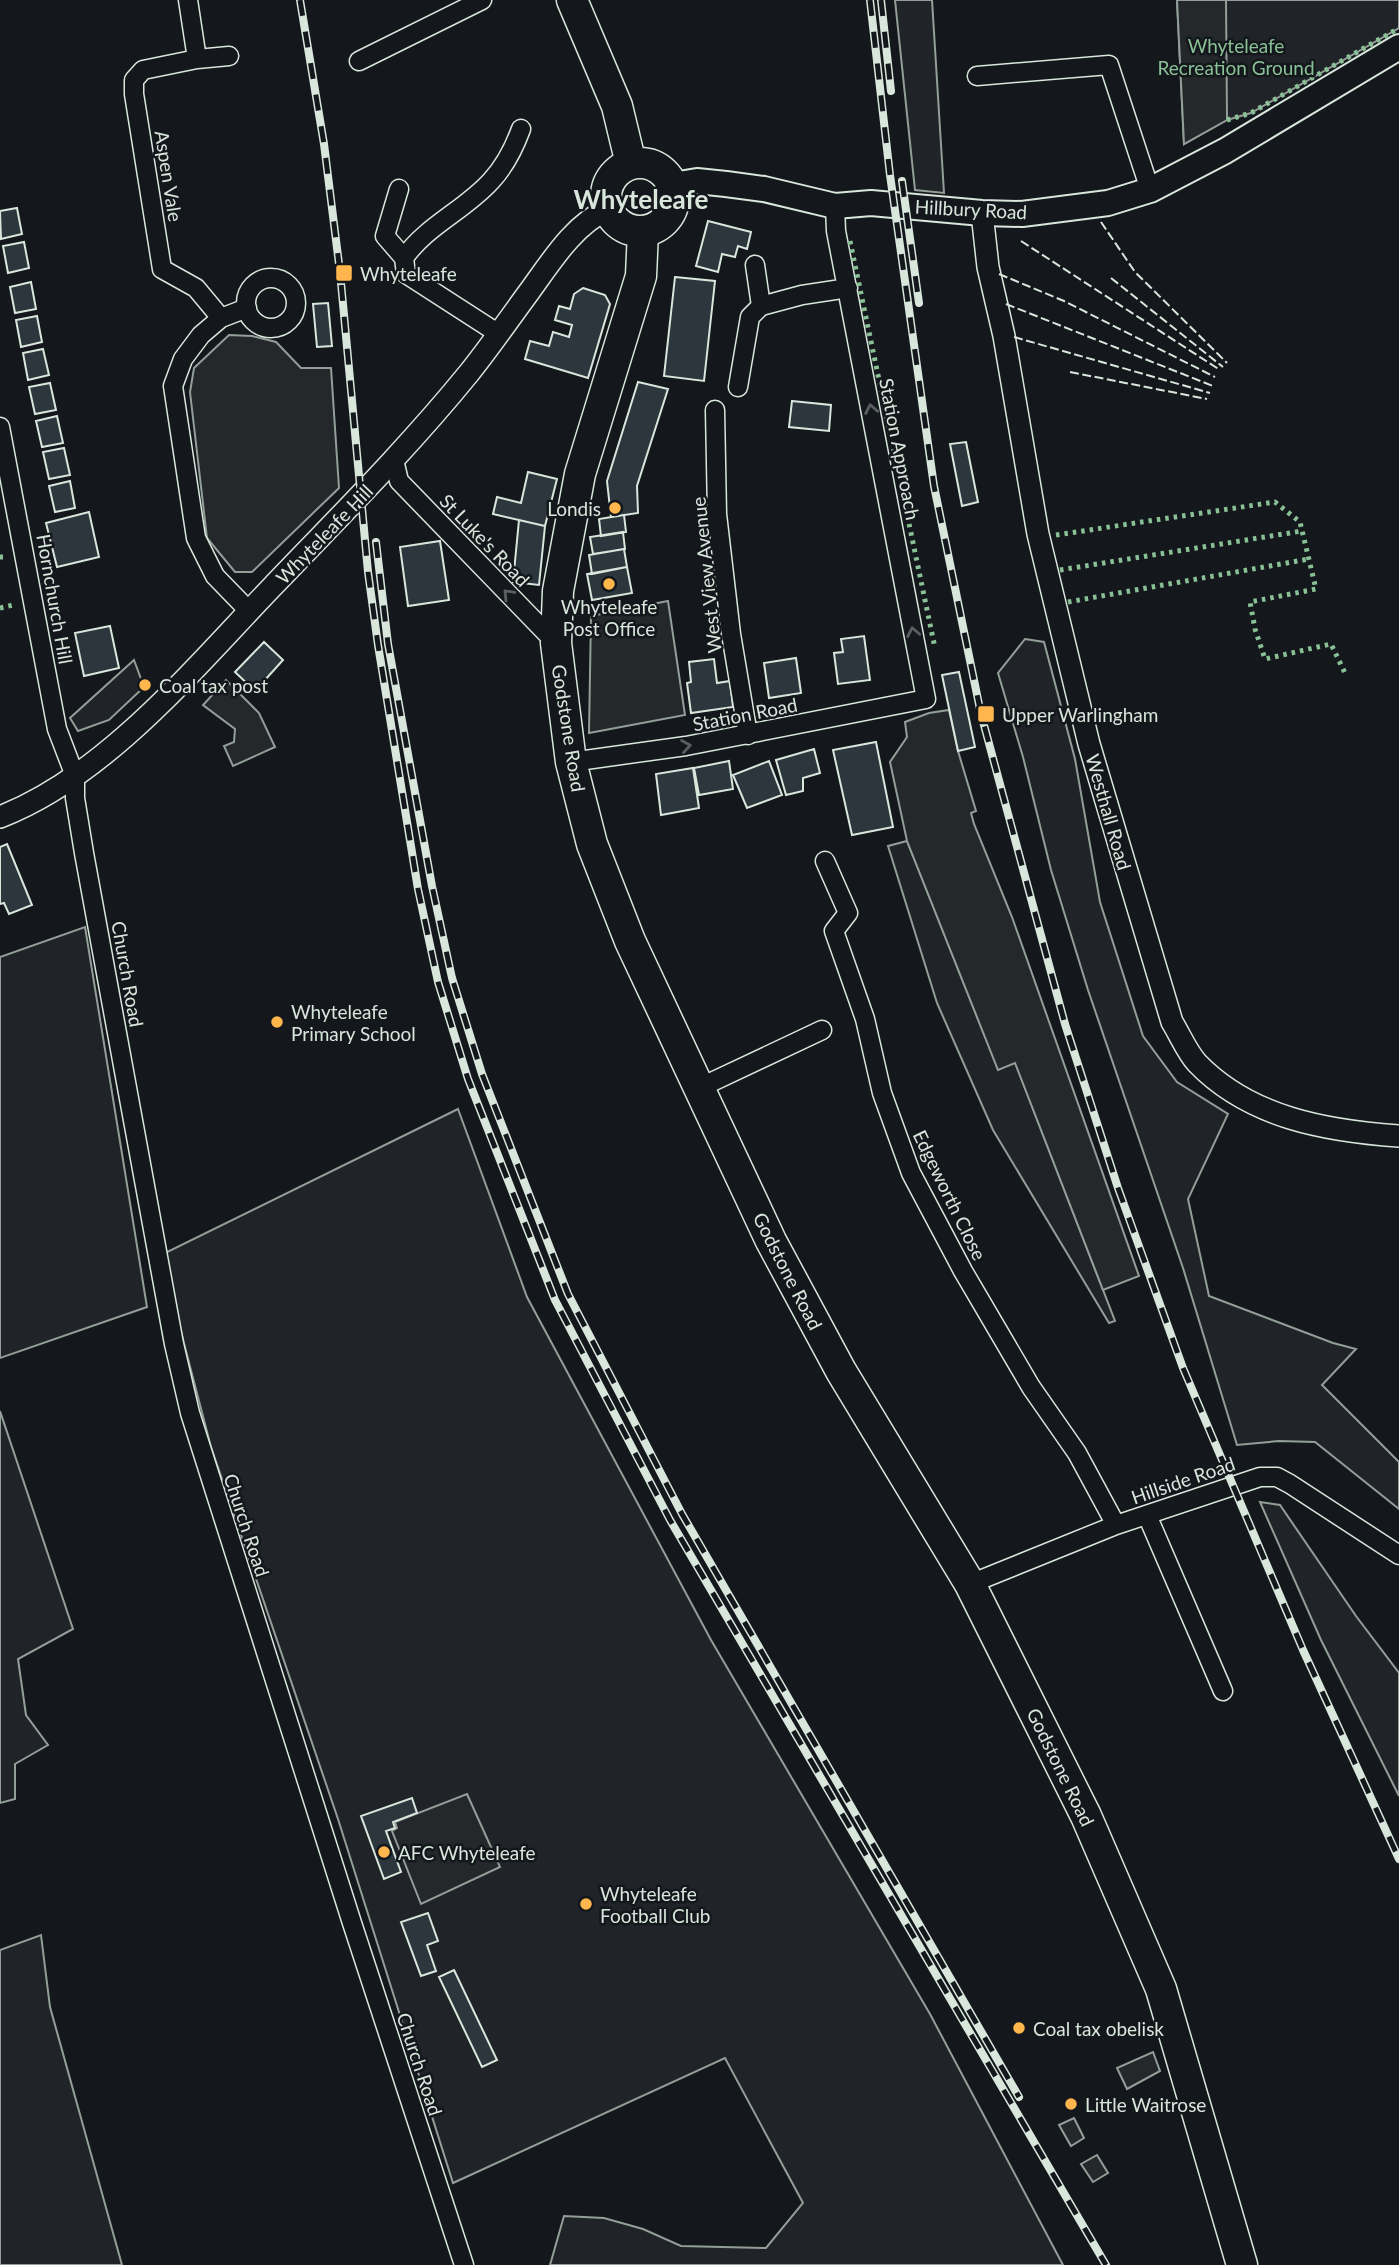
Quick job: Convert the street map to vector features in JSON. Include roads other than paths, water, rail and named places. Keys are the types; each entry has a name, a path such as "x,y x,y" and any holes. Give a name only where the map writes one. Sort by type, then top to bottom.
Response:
{"highway":[{"path":"572,0 617,106 631,164"},
{"path":"631,164 656,166 666,174 673,186 674,201 669,215 658,226 643,231 629,229 616,222 608,209 606,195 610,182 618,171 631,164"},
{"name":"Godstone Road","path":"643,231 641,276 577,487 558,591 556,643 571,762 592,844 630,941 771,1241 841,1371 970,1584 1086,1816 1161,1989 1242,2265"}],"main road":[{"name":"Hillbury Road","path":"673,186 697,181 726,184 764,189 835,206 871,203 1021,214 1108,202 1150,190 1225,151 1399,47"}],"street":[{"path":"188,0 197,59"},
{"path":"359,61 482,0"},
{"name":"Aspen Vale","path":"220,318 196,288 162,269 134,80 143,70 197,59 229,56"},
{"path":"977,76 1109,65 1150,190"},
{"path":"404,258 411,247 490,182 512,153 521,129"},
{"path":"399,189 385,236 404,258 406,274 499,334"},
{"name":"Station Approach","path":"835,206 836,231 926,699"},
{"name":"Whyteleafe Hill","path":"0,817 19,810 75,776 113,747 164,699 394,460 459,385 569,239 597,214 608,209"},
{"name":"Westhall Road","path":"982,212 988,267 1004,336 1038,534 1089,744 1172,1022 1196,1062 1236,1095 1292,1120 1356,1133 1399,1136"},
{"path":"755,265 761,306"},
{"path":"738,387 750,317 761,306 802,295 848,288"},
{"path":"247,308 220,318 201,335 183,359 173,386 196,538 215,576 249,611"},
{"name":"West View Avenue","path":"715,410 717,514 748,735"},
{"name":"Hornchurch Hill","path":"0,427 57,729 75,776"},
{"name":"St Luke's Road","path":"394,460 399,481 556,643"},
{"name":"Station Road","path":"571,762 748,735 926,699"},
{"name":"Church Road","path":"75,776 75,798 84,853 174,1344 190,1413 464,2265"},
{"name":"Edgeworth Close","path":"825,861 848,913 834,931 865,1019 882,1093 911,1172 963,1271 1031,1387 1077,1453 1116,1525"},
{"path":"699,1088 822,1030"},
{"name":"Hillside Road","path":"970,1584 1116,1525 1260,1477 1277,1477 1399,1555"},
{"path":"1147,1515 1223,1691"}],"railway":[{"path":"300,0 324,144 340,272 368,572 378,645 418,889 438,982 468,1079 555,1300 670,1520 1106,2265"},
{"path":"870,0 890,175 934,486 981,714 1065,1024 1118,1188 1183,1368 1303,1650 1399,1859"},
{"path":"881,0 891,91"},
{"path":"902,181 919,303"},
{"path":"376,542 388,644 432,886 452,978 482,1074 568,1294 682,1514 1019,2097"}],"place":[{"name":"Whyteleafe","path":"344,273"},
{"name":"Londis","path":"615,508"},
{"name":"Whyteleafe Post Office","path":"609,584"},
{"name":"Coal tax post","path":"145,685"},
{"name":"Upper Warlingham","path":"986,714"},
{"name":"Whyteleafe Primary School","path":"277,1022"},
{"name":"AFC Whyteleafe","path":"384,1852"},
{"name":"Whyteleafe Football Club","path":"586,1904"},
{"name":"Coal tax obelisk","path":"1019,2028"},
{"name":"Little Waitrose","path":"1071,2104"}],"district":[{"name":"Whyteleafe","path":"641,199"}],"park label":[{"name":"Whyteleafe Recreation Ground","path":"1236,56"}]}
